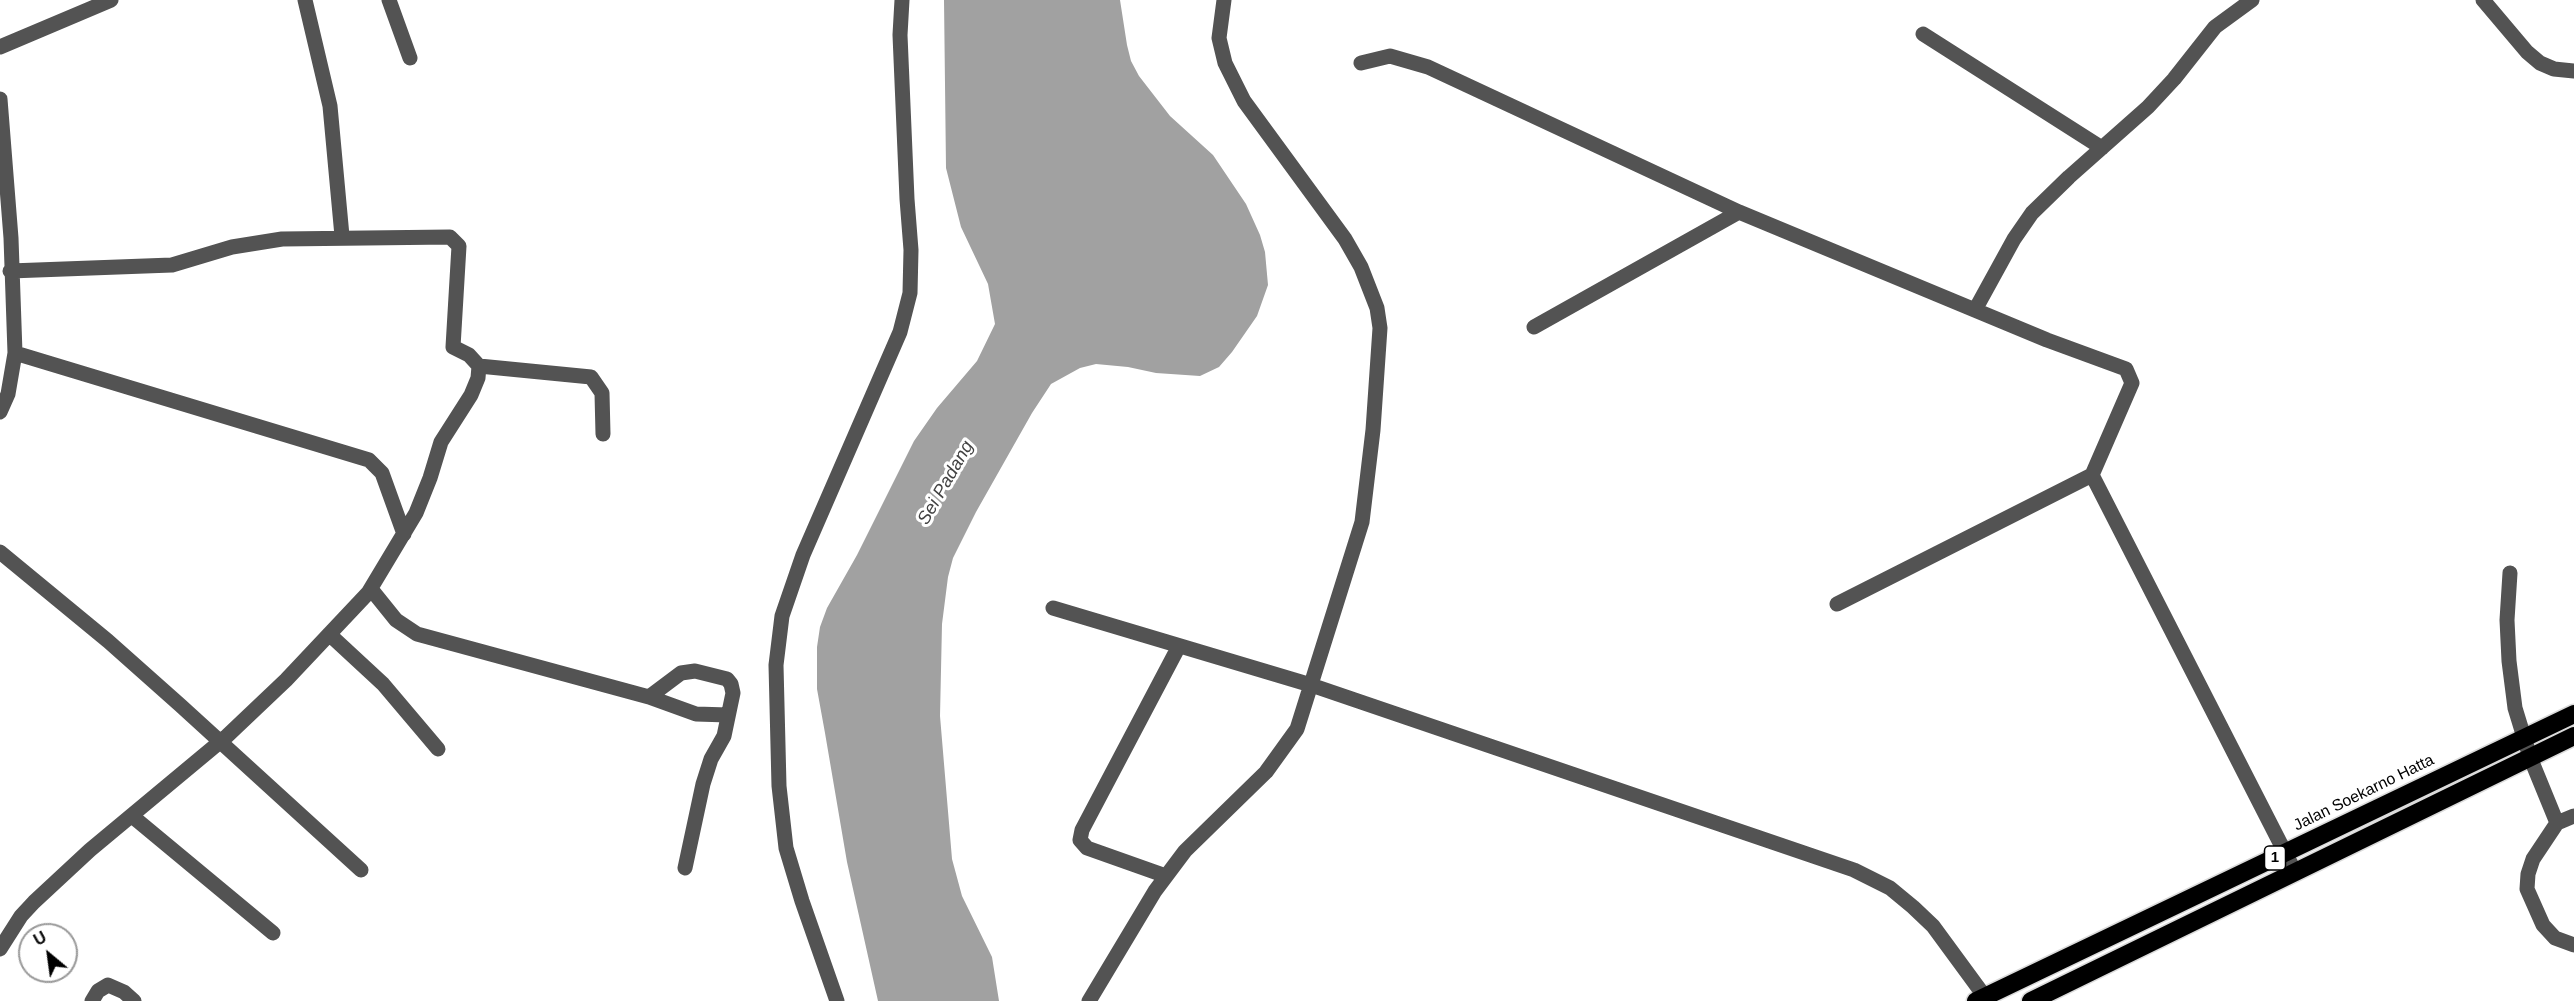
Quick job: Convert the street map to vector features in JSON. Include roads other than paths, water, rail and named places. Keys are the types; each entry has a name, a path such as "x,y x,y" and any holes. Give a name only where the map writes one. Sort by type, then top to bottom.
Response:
{"highway":[{"name":"Jalan Soekarno Hatta","path":"1983,999 2574,714"},
{"name":"1","path":"2031,1001 2574,736"},
{"path":"2382,806 2391,825"}],"street":[{"path":"0,46 111,0"},
{"path":"305,0 330,106 342,236"},
{"path":"389,0 410,58"},
{"path":"837,1001 786,848 779,786 776,665 782,616 802,555 900,332 910,293 912,250 906,188 900,35 902,0"},
{"path":"1089,1001 1166,876 1185,851 1266,772 1297,729 1362,522 1373,430 1380,328 1377,308 1361,267 1345,239 1244,100 1225,63 1219,38 1224,0"},
{"path":"1975,310 2014,239 2032,213 2148,107 2174,79 2215,27 2252,0"},
{"path":"2483,0 2527,52 2540,63 2554,69 2574,71"},
{"path":"1923,34 2102,148"},
{"path":"1361,63 1390,56 1428,67 1739,212 2048,340 2126,369 2132,383 2092,475 1969,535 1838,604"},
{"path":"0,99 5,239 10,271 15,353 8,394 0,412"},
{"path":"1534,327 1739,212"},
{"path":"10,271 172,266 253,242 342,236 439,235 456,240 459,246 453,347 469,355 479,366 591,377 602,393 603,434"},
{"path":"15,353 369,460 382,473 404,534"},
{"path":"0,950 21,916 34,902 90,850 219,743 286,680 371,589 416,513 441,442 471,395 478,378 479,366"},
{"path":"2092,475 2295,872"},
{"path":"0,552 108,641 362,870"},
{"path":"2510,573 2507,620 2511,692 2530,757 2557,823"},
{"path":"371,589 396,620 417,634 649,697 696,714 728,716"},
{"path":"1053,608 1311,686 1854,870 1890,888 1933,926 1983,999"},
{"path":"330,634 383,684 438,749"},
{"path":"1166,876 1087,848 1080,840 1082,830 1179,646"},
{"path":"649,697 674,677 695,671 727,679 733,693 724,736 711,759 703,784 685,868"},
{"path":"132,816 273,933"},
{"path":"2574,816 2557,823 2533,859 2528,874 2527,889 2535,909 2554,938 2574,945"},
{"path":"92,1001 98,991 108,985 124,992 134,1001"}],"water":[{"name":"Sei Padang","path":"944,0 1120,0 1131,61 1139,76 1170,116 1213,155 1246,204 1265,252 1268,285 1257,316 1232,352 1219,367 1200,376 1156,373 1096,364 1080,368 1051,384 976,512 953,558 948,577 942,624 940,716 952,859 962,896 992,957 999,1001 878,1001 847,862 817,689 817,647 820,627 827,608 857,555 914,441 937,408 977,361 995,324 988,284 961,227 946,168"}]}
